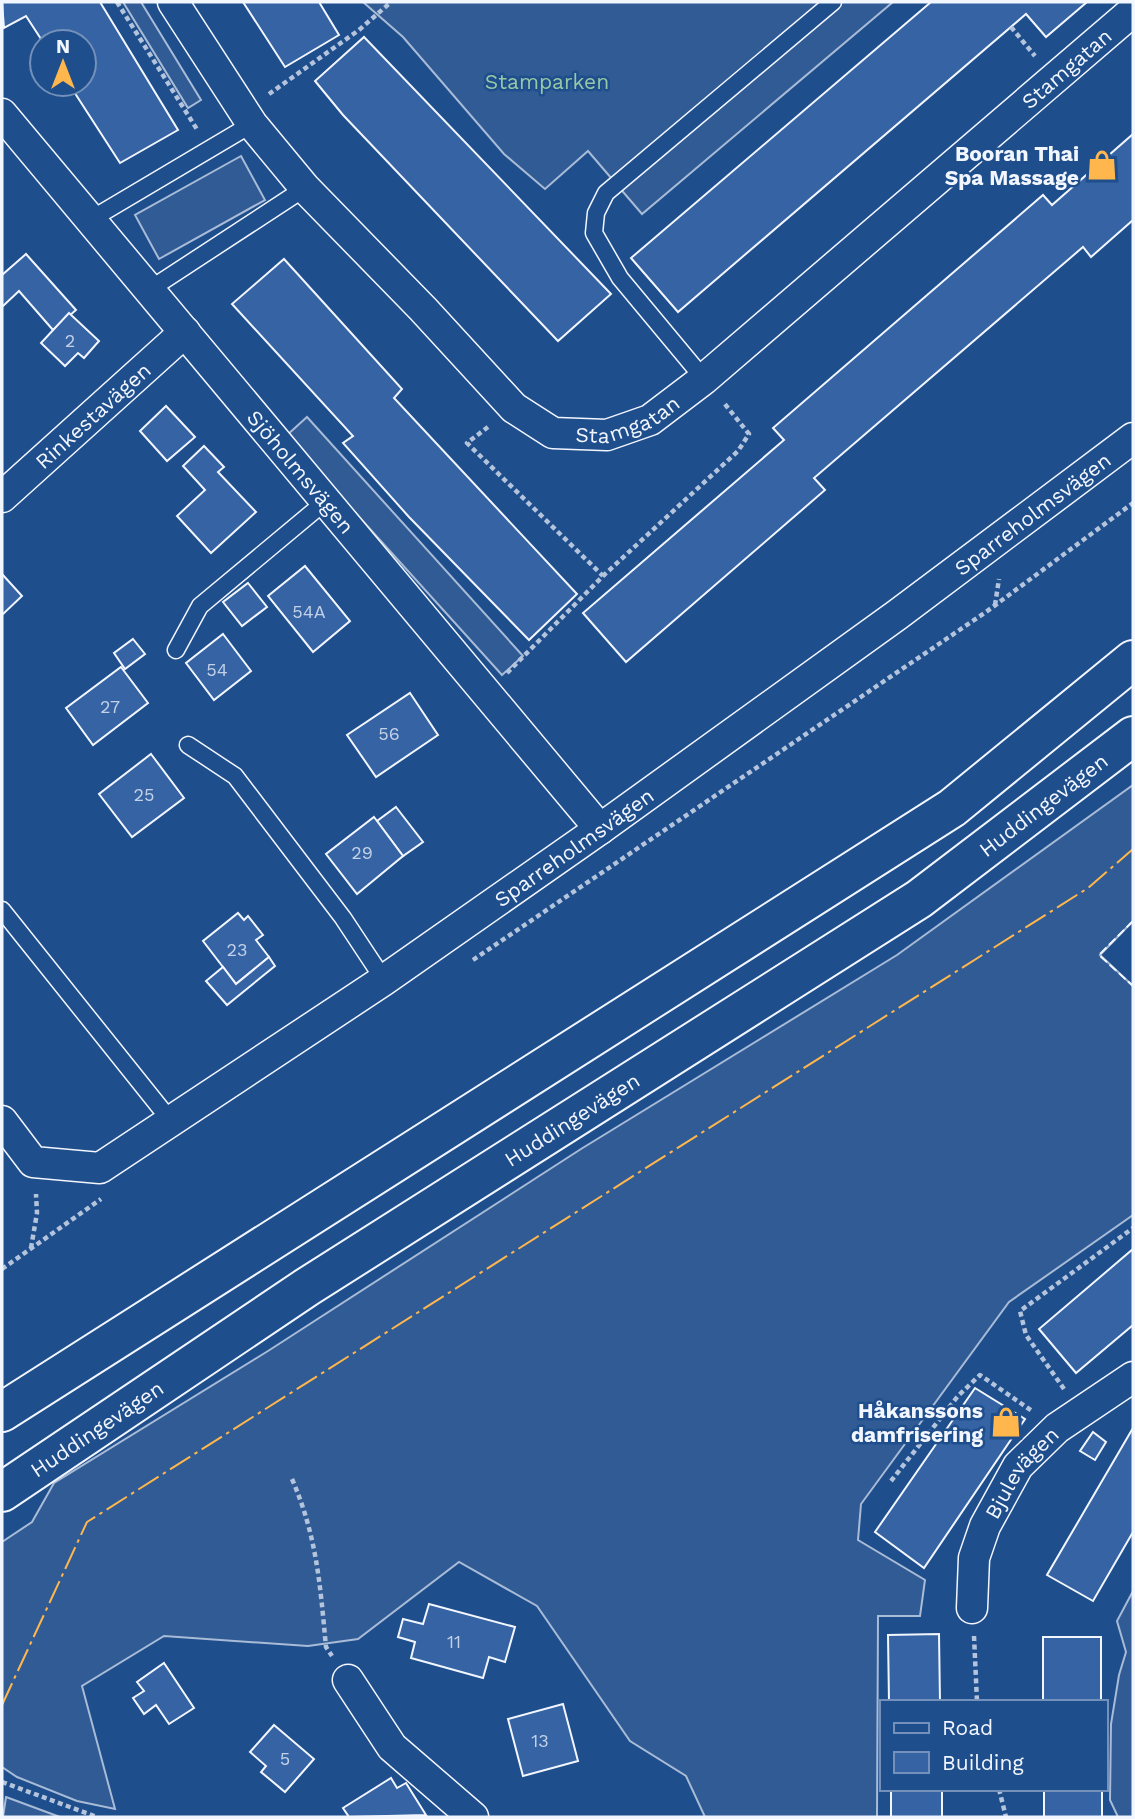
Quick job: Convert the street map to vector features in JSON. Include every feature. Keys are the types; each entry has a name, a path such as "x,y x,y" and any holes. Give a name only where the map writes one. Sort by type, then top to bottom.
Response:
{"main road":[{"path":"2,1412 952,808 1133,660"},
{"name":"Huddingevägen","path":"2,1492 307,1287 919,899 1133,736"}],"street":[{"name":"Stamgatan","path":"173,2 247,117 305,188 423,309 514,408 553,433 607,435 650,420 704,379 1133,11"},
{"name":"Sjöholmsvägen","path":"7,129 90,220 600,828"},
{"name":"Rinkestavägen","path":"2,498 185,332"},
{"name":"Sparreholmsvägen","path":"33,1162 100,1168 384,980 600,828 897,615 1133,438"},
{"path":"2,1121 33,1162"},
{"name":"Bjulevägen","path":"972,1608 974,1558 985,1526 1018,1466 1068,1420 1133,1377"},
{"path":"348,1681 392,1747 473,1817"}],"lane":[{"path":"704,379 620,278 594,233 596,213 606,193 833,2"},
{"path":"90,220 247,117"},
{"path":"149,290 305,188"},
{"path":"176,649 200,606 326,501"},
{"path":"188,745 235,776 343,918 384,980"},
{"path":"2,910 170,1120"}],"path":[{"path":"117,2 199,132 247,117 391,2"},
{"path":"487,693 603,576 738,451 749,434 704,379"},
{"path":"514,408 467,443 603,576"},
{"path":"31,1249 37,1213 33,1162"},
{"path":"1068,1420 1026,1335 1020,1311 1133,1228"},
{"path":"2,1269 9,1264"},
{"path":"891,1481 958,1396 980,1375 1068,1420"},
{"path":"292,1479 306,1512 317,1552 326,1647 348,1681"},
{"path":"972,1608 977,1700"},
{"path":"2,1782 97,1817"},
{"path":"1000,1791 1006,1817"}],"shaded area":[{"path":"123,2 141,2 201,100 188,108"},
{"name":"Stamparken","path":"363,2 893,2 642,214 588,151 545,189 504,154 403,37"},
{"path":"241,156 265,200 159,259 135,215"},
{"path":"307,417 523,656 502,675 286,436"},
{"path":"1133,785 1133,921 1100,955 1133,986 1133,1215 1009,1302 861,1504 858,1540 925,1580 920,1616 878,1616 877,1817 705,1817 686,1776 630,1741 537,1606 459,1562 358,1639 308,1646 164,1636 82,1686 115,1809 77,1801 17,1777 2,1767 2,1542 32,1522 54,1483 268,1351 581,1149 897,955"},
{"path":"1133,1591 1133,1817 1118,1817 1110,1800 1111,1724 1119,1675 1126,1652 1117,1621"},
{"path":"6,1797 60,1817 3,1817"}],"building":[{"path":"2,2 100,2 178,130 120,163 78,98 98,98 98,28 34,28 26,16 4,28"},
{"path":"243,2 319,2 339,35 285,67"},
{"path":"931,2 1087,2 1046,37 1026,14 678,312 631,258"},
{"path":"364,37 611,294 558,341 343,115 315,81"},
{"path":"1133,134 1133,220 1091,257 1083,247 814,478 825,490 626,662 583,613 784,440 773,428 1043,195 1052,205"},
{"path":"26,254 76,310 53,330 19,291 2,307 2,275"},
{"path":"284,259 402,389 394,398 577,594 529,640 409,517 343,443 353,436 232,304"},
{"path":"69,313 99,341 84,358 78,353 65,366 41,343"},
{"path":"166,406 195,437 167,461 140,431"},
{"path":"204,446 224,467 218,472 256,512 211,553 177,516 205,490 183,466"},
{"path":"305,566 350,621 313,652 268,596"},
{"path":"2,574 22,596 2,615"},
{"path":"248,583 267,607 242,626 223,602"},
{"path":"223,634 251,671 214,700 186,663"},
{"path":"133,639 145,654 125,669 114,653"},
{"path":"121,667 148,703 93,745 66,708"},
{"path":"410,693 438,735 376,777 347,735"},
{"path":"151,754 184,798 132,837 99,794"},
{"path":"396,807 423,842 403,856 377,821"},
{"path":"374,817 403,856 357,894 326,854"},
{"path":"238,913 244,920 248,916 263,935 256,940 269,957 236,984 203,941"},
{"path":"269,957 275,966 227,1005 206,981 223,967 236,984"},
{"path":"1133,1249 1133,1325 1076,1373 1039,1329"},
{"path":"975,1388 1025,1419 924,1568 875,1532"},
{"path":"1133,1428 1133,1532 1093,1601 1047,1575"},
{"path":"1093,1432 1106,1442 1095,1460 1080,1451"},
{"path":"429,1604 515,1627 505,1662 489,1657 483,1678 411,1658 415,1642 398,1637 403,1619 423,1624"},
{"path":"939,1634 940,1700 889,1700 888,1635"},
{"path":"1043,1637 1101,1637 1101,1700 1043,1700"},
{"path":"164,1663 194,1708 169,1724 156,1705 144,1714 133,1698 144,1691 137,1682"},
{"path":"563,1704 578,1761 523,1776 508,1719"},
{"path":"274,1725 314,1759 285,1792 261,1772 266,1766 250,1752"},
{"path":"391,1778 397,1788 406,1783 426,1815 349,1817 343,1808"},
{"path":"891,1791 942,1791 942,1817 891,1817"},
{"path":"1044,1791 1102,1791 1102,1817 1044,1817"}],"fence":[{"path":"1133,921 1099,955 1133,986"}],"power":[{"path":"2,1705 87,1522 1088,888 1133,849"}],"place":[{"name":"Booran Thai Spa Massage","path":"1102,165"},
{"name":"Håkanssons damfrisering","path":"1006,1422"}]}
